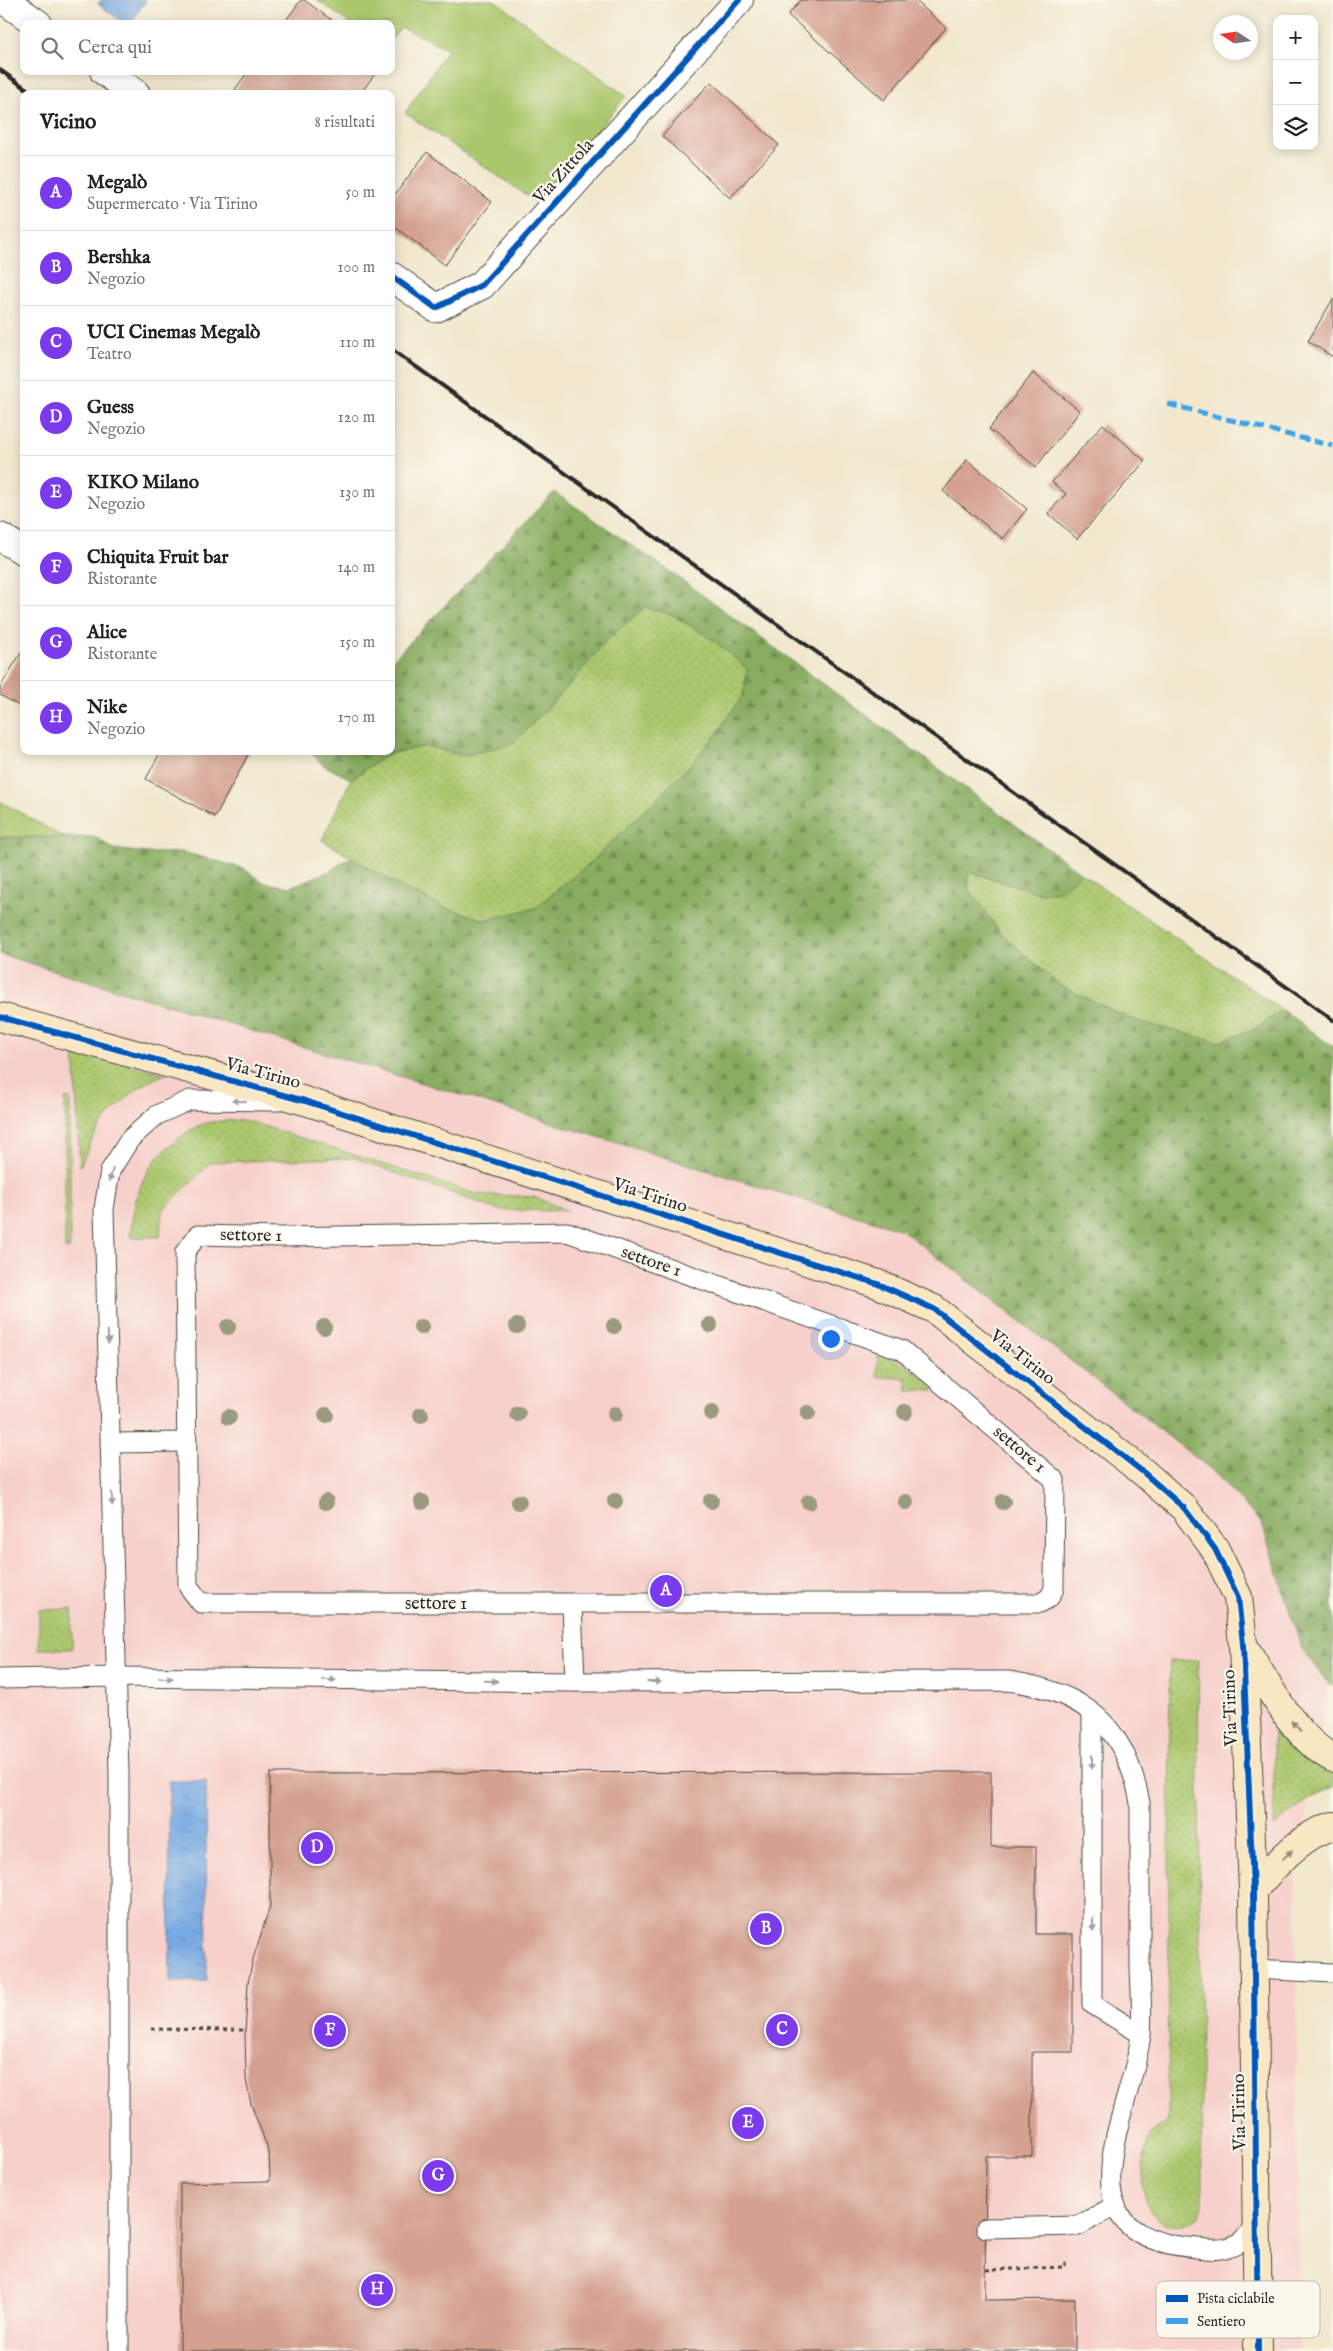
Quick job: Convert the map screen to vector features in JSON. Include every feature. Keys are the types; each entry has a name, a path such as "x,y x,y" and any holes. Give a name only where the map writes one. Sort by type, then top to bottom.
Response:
{"street":[{"path":"4,0 32,20"},
{"name":"Via Zittola","path":"395,279 436,308 482,285 739,0"},
{"path":"110,75 130,90"},
{"path":"0,537 20,549"},
{"name":"Via Tirino","path":"0,1017 305,1101 878,1284 934,1309 1143,1472 1184,1508 1215,1549 1238,1598 1243,1644 1253,1890 1257,2281"},
{"path":"1243,1644 1290,1720 1324,1753 1333,1758"},
{"path":"1253,1890 1289,1852 1325,1828 1333,1826"},
{"name":"Via Tirino","path":"1258,2338 1258,2351"}],"lane":[{"path":"119,2351 118,1677 104,1209 110,1171 130,1139 157,1115 190,1100 305,1101"},
{"name":"settore 1","path":"567,1232 902,1350 1054,1480 1054,1589 1049,1598 1040,1603 201,1603 188,1586 187,1442 185,1252 198,1235 281,1237 567,1232"},
{"path":"110,1443 187,1442"},
{"path":"572,1604 575,1682"},
{"path":"0,1679 118,1677 575,1682 1008,1681 1037,1685 1063,1694 1092,1713 1111,1732 1128,1759 1135,1777 1140,1803 1141,2034 1112,2165 1110,2186 1116,2205 1121,2215 1134,2229 1154,2242 1173,2246 1216,2250 1231,2247 1240,2242 1256,2226"},
{"path":"1092,1713 1092,2004 1141,2034"},
{"path":"1254,1969 1333,1972"},
{"path":"986,2228 1078,2226 1116,2205"}],"path":[{"path":"120,2028 245,2030"},
{"path":"986,2270 1049,2268"}],"shaded area":[{"path":"0,954 902,1230 1333,1521 1333,1661 1296,1874 1298,2281 1156,2281 1156,2338 1298,2338 1298,2351 0,2351"}],"green space":[{"path":"317,0 494,0 626,96 538,203 405,113 448,49 401,27 395,35 395,20 345,20"},
{"path":"554,492 675,575 1081,873 1060,891 1039,893 968,871 969,889 1002,935 1062,987 1136,1021 1218,1042 1256,1029 1282,1010 1333,1047 1333,1686 1326,1681 1302,1649 1262,1524 1213,1471 902,1230 0,954 0,837 95,837 114,849 147,853 182,852 243,868 265,883 290,887 328,872 350,858 394,883 443,907 485,920 535,908 589,864 684,772 718,732 744,693 747,669 715,641 673,615 645,607 608,639 561,694 514,743 463,756 426,746 395,753 395,658"},
{"path":"645,607 673,615 715,641 747,669 744,693 718,732 684,772 589,864 535,908 485,920 443,907 394,883 322,840 351,779 387,755 395,755 395,753 426,746 463,756 514,743 561,694 608,639"},
{"path":"314,755 387,755 351,779 323,765"},
{"path":"0,801 63,837 0,837"},
{"path":"968,871 997,880 1059,891 1081,873 1282,1010 1256,1029 1218,1042 1136,1021 1062,987 1002,935 969,889"},
{"path":"74,1051 167,1074 145,1084 113,1111 97,1132 80,1167"},
{"path":"65,1099 70,1099 70,1249 65,1249"},
{"path":"248,1121 476,1194 534,1197 568,1211 498,1210 354,1158 211,1162 162,1211 160,1237 130,1237 137,1195 155,1160 187,1132 210,1122"},
{"path":"878,1352 908,1367 935,1385 934,1390 907,1391 906,1378 877,1377"},
{"path":"72,1609 72,1649 39,1649 39,1610"},
{"path":"1198,1660 1202,2208 1200,2217 1182,2225 1174,2225 1166,2224 1153,2214 1144,2196 1142,2179 1145,2152 1149,2138 1168,2121 1170,1661"},
{"path":"1274,1729 1311,1761 1333,1775 1333,1788 1312,1797 1274,1826"}],"water":[{"path":"101,0 146,0 133,20 120,20 98,4"},
{"path":"169,1781 206,1781 207,1981 170,1982"}],"building":[{"path":"301,0 304,0 332,20 286,20"},
{"path":"801,0 915,0 946,28 884,100 788,15"},
{"path":"245,75 374,75 363,90 235,90"},
{"path":"711,82 779,145 730,198 662,136"},
{"path":"427,152 492,202 445,265 395,227 395,195"},
{"path":"1333,299 1333,357 1308,341"},
{"path":"1033,373 1080,411 1036,467 989,429"},
{"path":"1103,424 1145,461 1077,539 1048,513 1066,494 1052,482"},
{"path":"967,460 1027,509 1003,539 943,491"},
{"path":"20,654 20,707 0,695 0,687"},
{"path":"159,755 248,755 215,817 146,779"},
{"path":"991,1772 991,1847 1036,1847 1036,1934 1073,1934 1073,2052 1032,2052 1032,2156 986,2156 985,2300 1075,2299 1075,2351 180,2351 180,2183 270,2181 269,2152 251,2104 246,2080 245,2033 248,1983 253,1959 270,1906 270,1773"}],"railway":[{"path":"0,70 28,90"},
{"path":"395,352 1333,1020"}],"marked path":[{"path":"1168,404 1333,446"}],"cycle path":[{"path":"395,279 436,308 482,285 739,0"},
{"path":"0,1017 305,1101 878,1284 934,1309 1143,1472 1184,1508 1215,1549 1238,1597 1243,1644 1253,1890 1257,2281"},
{"path":"1258,2338 1258,2351"}],"place":[{"name":"Megalò","path":"666,1591"},
{"name":"Guess","path":"317,1848"},
{"name":"Bershka","path":"766,1929"},
{"name":"UCI Cinemas Megalò","path":"782,2030"},
{"name":"Chiquita Fruit bar","path":"330,2031"},
{"name":"KIKO Milano","path":"748,2123"},
{"name":"Alice","path":"438,2176"},
{"name":"Nike","path":"377,2290"}]}
